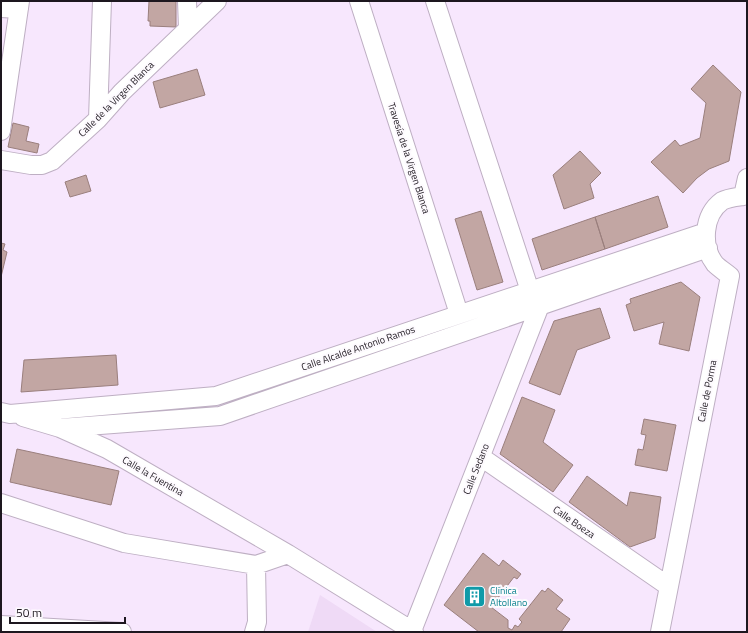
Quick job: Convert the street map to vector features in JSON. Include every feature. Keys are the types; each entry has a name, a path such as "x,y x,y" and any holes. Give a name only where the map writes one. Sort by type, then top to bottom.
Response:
{"street":[{"path":"98,119 102,1"},
{"path":"187,1 188,28"},
{"name":"Calle de la Virgen Blanca","path":"1,160 42,165 52,160 98,119 122,92 217,1"},
{"name":"Travesía de la Virgen Blanca","path":"359,1 459,314"},
{"path":"435,1 530,291 539,308"},
{"path":"1,8 20,5 4,90 1,130"},
{"path":"707,240 708,219 715,208 723,201 743,196 747,178"},
{"name":"Calle Alcalde Antonio Ramos","path":"6,413 216,396 530,291 707,240"},
{"name":"Calle Alcalde Antonio Ramos","path":"60,428 220,416 539,308 707,240"},
{"name":"Calle de Porma","path":"660,632 730,276 715,264 707,240"},
{"name":"Calle Sedano","path":"413,631 539,308"},
{"name":"Calle la Fuentina","path":"6,413 60,428 107,449 288,554 413,631"},
{"name":"Calle Boeza","path":"481,458 668,586"},
{"path":"1,503 124,543 256,565 288,554"},
{"path":"254,632 257,622 256,565"},
{"path":"1,625 122,632"}],"shaded area":[{"path":"320,595 377,632 308,632"}],"building":[{"path":"149,1 176,1 176,27 150,26 150,21 148,21"},
{"path":"713,65 741,92 729,161 709,169 697,178 683,193 651,162 675,140 680,146 700,138 706,103 691,89"},
{"path":"197,69 205,95 160,108 153,82"},
{"path":"13,123 29,127 26,141 39,144 37,153 8,147"},
{"path":"580,151 601,173 590,184 594,198 564,209 553,175"},
{"path":"86,175 91,191 70,197 65,182"},
{"path":"658,196 668,227 605,249 595,217"},
{"path":"481,211 503,282 477,290 455,219"},
{"path":"595,217 605,249 542,270 532,239"},
{"path":"1,243 5,244 3,250 7,252 1,277"},
{"path":"681,282 700,297 689,351 659,344 664,322 634,331 626,305 631,303 630,299"},
{"path":"600,308 610,338 577,350 560,395 529,383 554,321"},
{"path":"116,355 118,385 21,392 24,360"},
{"path":"522,397 555,410 543,442 573,465 553,492 500,454"},
{"path":"644,419 676,425 667,471 635,465 638,449 643,450 646,435 641,434"},
{"path":"17,449 119,471 111,505 10,482"},
{"path":"587,476 627,506 630,492 661,497 655,538 630,547 569,502"},
{"name":"Clínica Altollano","path":"483,553 499,566 503,560 521,574 517,579 514,577 491,607 508,620 508,628 512,630 515,625 518,627 522,622 519,619 542,590 545,592 548,588 563,600 556,609 570,619 561,632 479,632 444,605"}],"place":[{"name":"Clínica Altollano","path":"475,596"}]}
